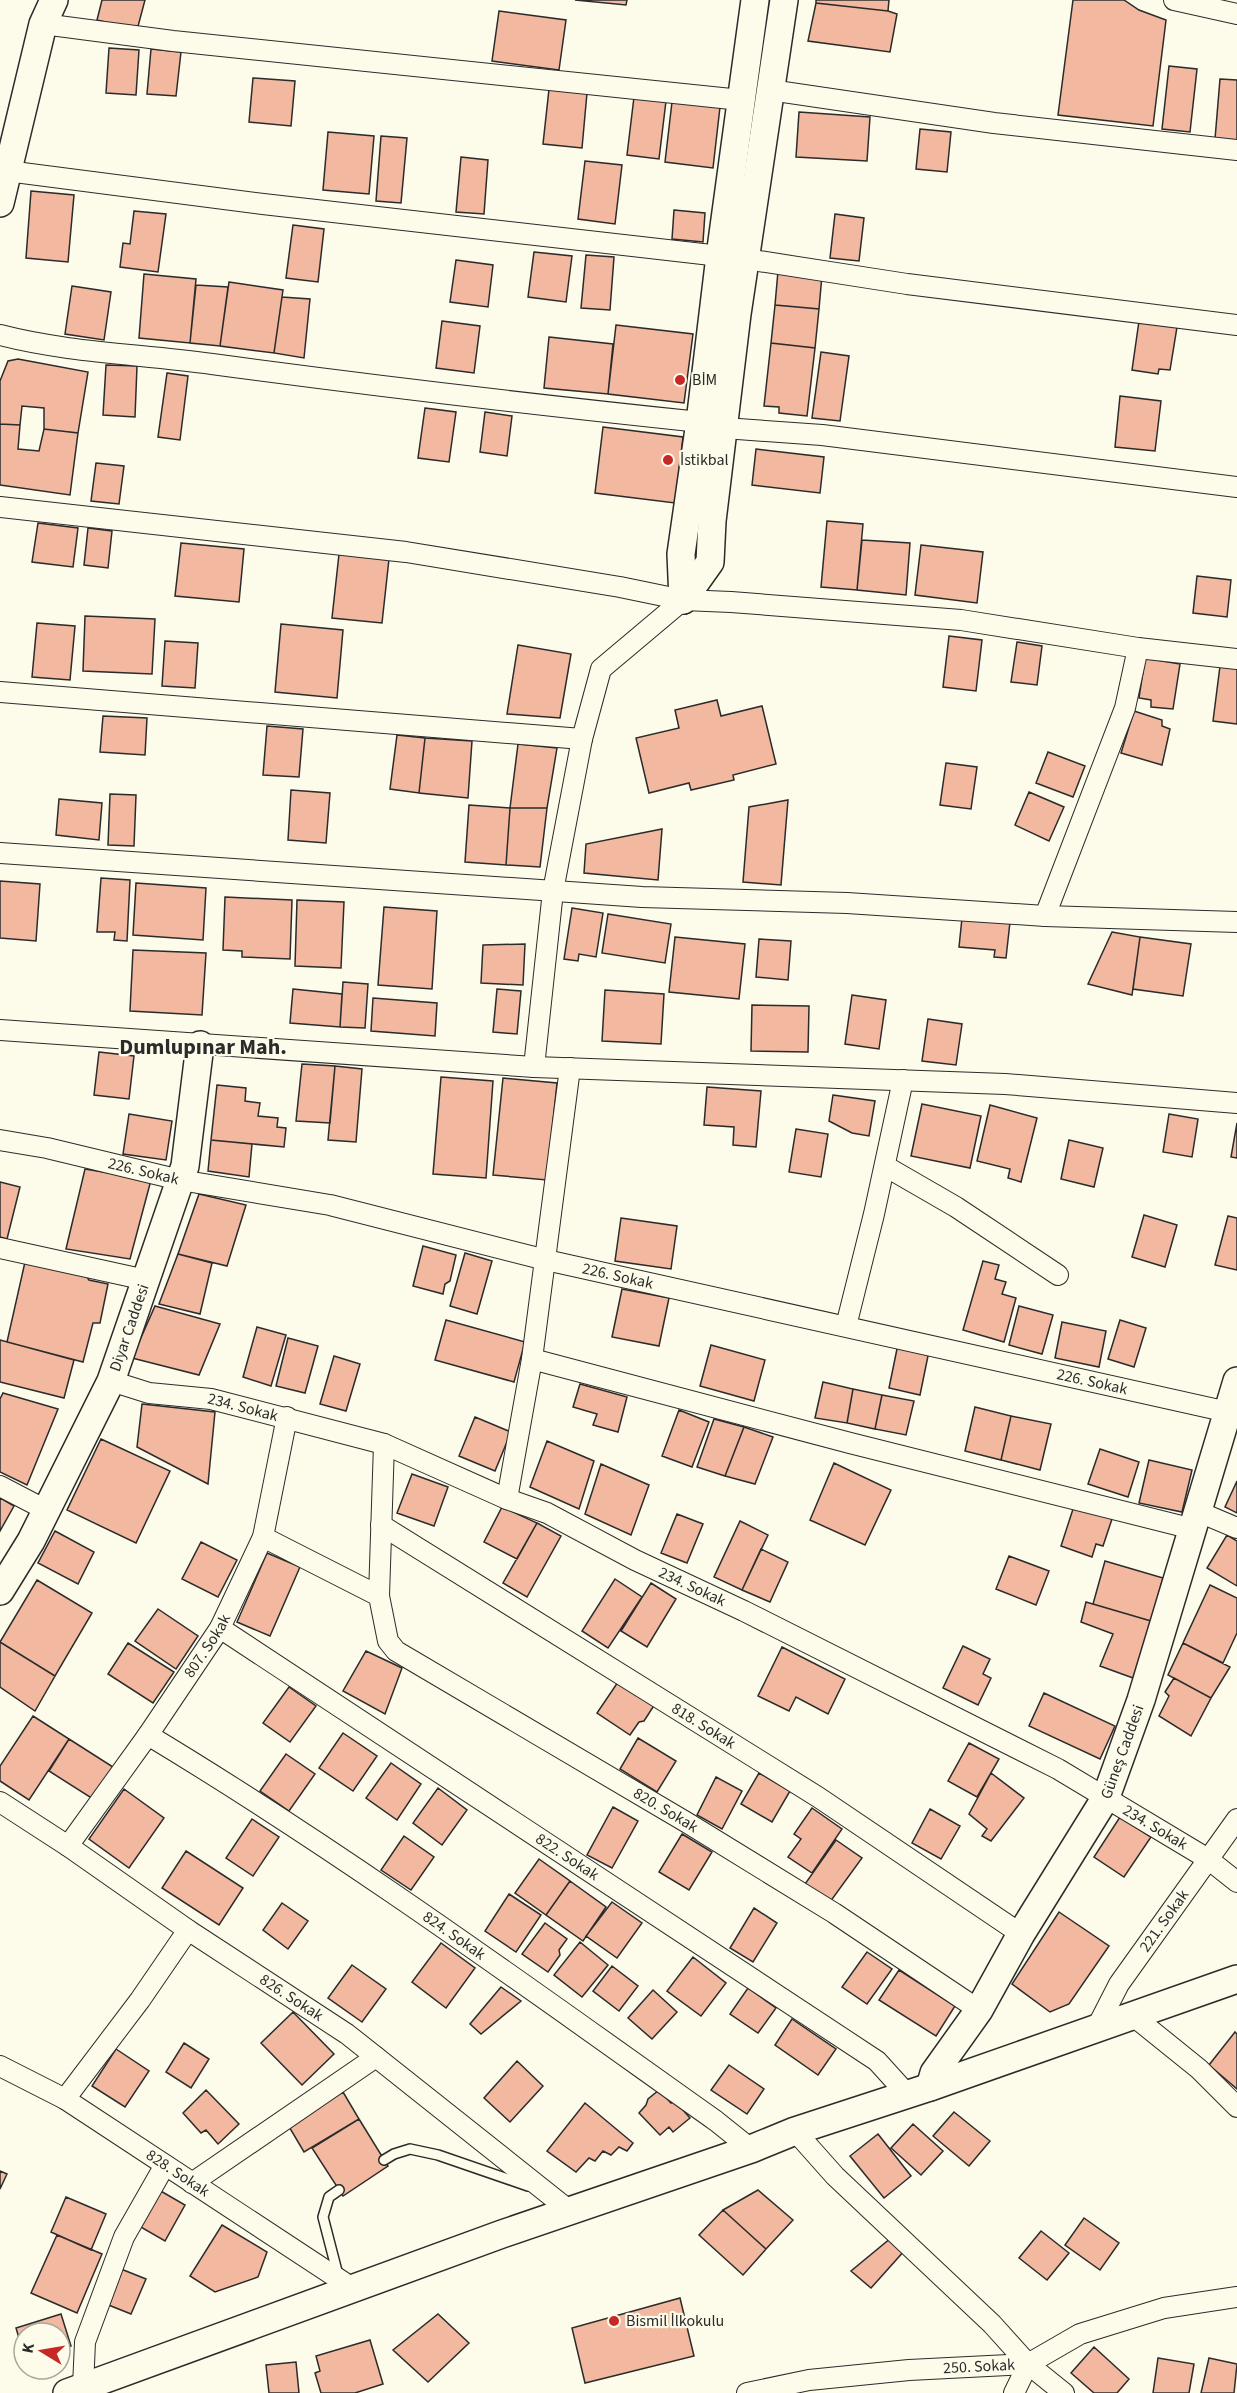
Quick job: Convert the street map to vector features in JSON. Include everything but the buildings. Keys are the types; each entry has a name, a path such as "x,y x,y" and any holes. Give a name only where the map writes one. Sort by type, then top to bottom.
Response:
{"street":[{"path":"683,600 681,554 712,425 733,258 741,100 755,0"},
{"path":"733,258 770,90 784,0"},
{"path":"1174,0 1237,14"},
{"path":"0,203 49,12 173,41 741,100"},
{"path":"770,90 994,123 1237,150"},
{"path":"7,171 263,204 733,258 907,284 1237,325"},
{"path":"0,335 29,342 163,357 449,396 822,435 1237,487"},
{"path":"0,507 406,552 620,587 683,600 961,620 1138,648 1237,659"},
{"path":"534,1067 553,891 582,739 601,669 683,600"},
{"path":"1045,916 1125,708 1138,648"},
{"path":"0,693 582,739"},
{"path":"0,853 642,897 847,903 1045,916 1237,922"},
{"path":"0,1030 534,1067 1005,1084 1237,1103"},
{"name":"Diyar Caddesi","path":"0,1591 31,1541 111,1381 185,1166 200,1045"},
{"path":"507,1499 532,1359 570,1068"},
{"path":"846,1326 885,1166 903,1080"},
{"name":"226. Sokak","path":"0,1140 48,1148 180,1180 330,1206 546,1260 1233,1413"},
{"path":"885,1166 956,1207 1058,1275"},
{"path":"0,1248 146,1280"},
{"path":"532,1359 850,1443 1196,1521 1237,1528"},
{"name":"234. Sokak","path":"111,1381 149,1393 210,1398 384,1444 507,1499 547,1513 635,1560 744,1611 1058,1769 1208,1859 1237,1882"},
{"name":"Güneş Caddesi","path":"918,2090 934,2073 979,2010 1021,1934 1106,1797 1141,1700 1196,1521 1233,1413 1237,1381"},
{"name":"807. Sokak","path":"68,1846 148,1735 220,1628 263,1537 287,1417"},
{"name":"820. Sokak","path":"384,1444 379,1596 388,1641 396,1651 676,1816 824,1907 979,2010"},
{"path":"0,1486 46,1510"},
{"name":"818. Sokak","path":"381,1525 818,1797 1021,1934"},
{"path":"263,1537 379,1596"},
{"name":"822. Sokak","path":"220,1628 918,2090"},
{"name":"824. Sokak","path":"148,1735 228,1783 468,1945 716,2121 751,2149"},
{"name":"826. Sokak","path":"0,1802 346,2034 570,2211"},
{"name":"221. Sokak","path":"1097,2027 1119,1984 1237,1819"},
{"path":"65,2099 140,2000 188,1930"},
{"path":"75,2390 347,2284 751,2149 1237,1979"},
{"path":"1132,2015 1199,2069 1237,2107"},
{"path":"192,2182 376,2057"},
{"name":"828. Sokak","path":"0,2066 65,2099 347,2284"},
{"path":"795,2132 835,2176 992,2324 1028,2364 1064,2393"},
{"path":"75,2390 85,2342 124,2237 165,2165"},
{"name":"250. Sokak","path":"747,2393 909,2370 1028,2364 1080,2334 1164,2308 1237,2297"},
{"path":"1014,2393 1028,2364"}],"lane":[{"path":"384,2160 410,2149 438,2155 545,2191"},
{"path":"339,2190 329,2197 323,2217 347,2284"}],"place":[{"name":"BİM","path":"680,380"},
{"name":"İstikbal","path":"668,460"},
{"name":"Bismil İlkokulu","path":"614,2321"}],"district":[{"name":"Dumlupınar Mah.","path":"203,1047"}]}
